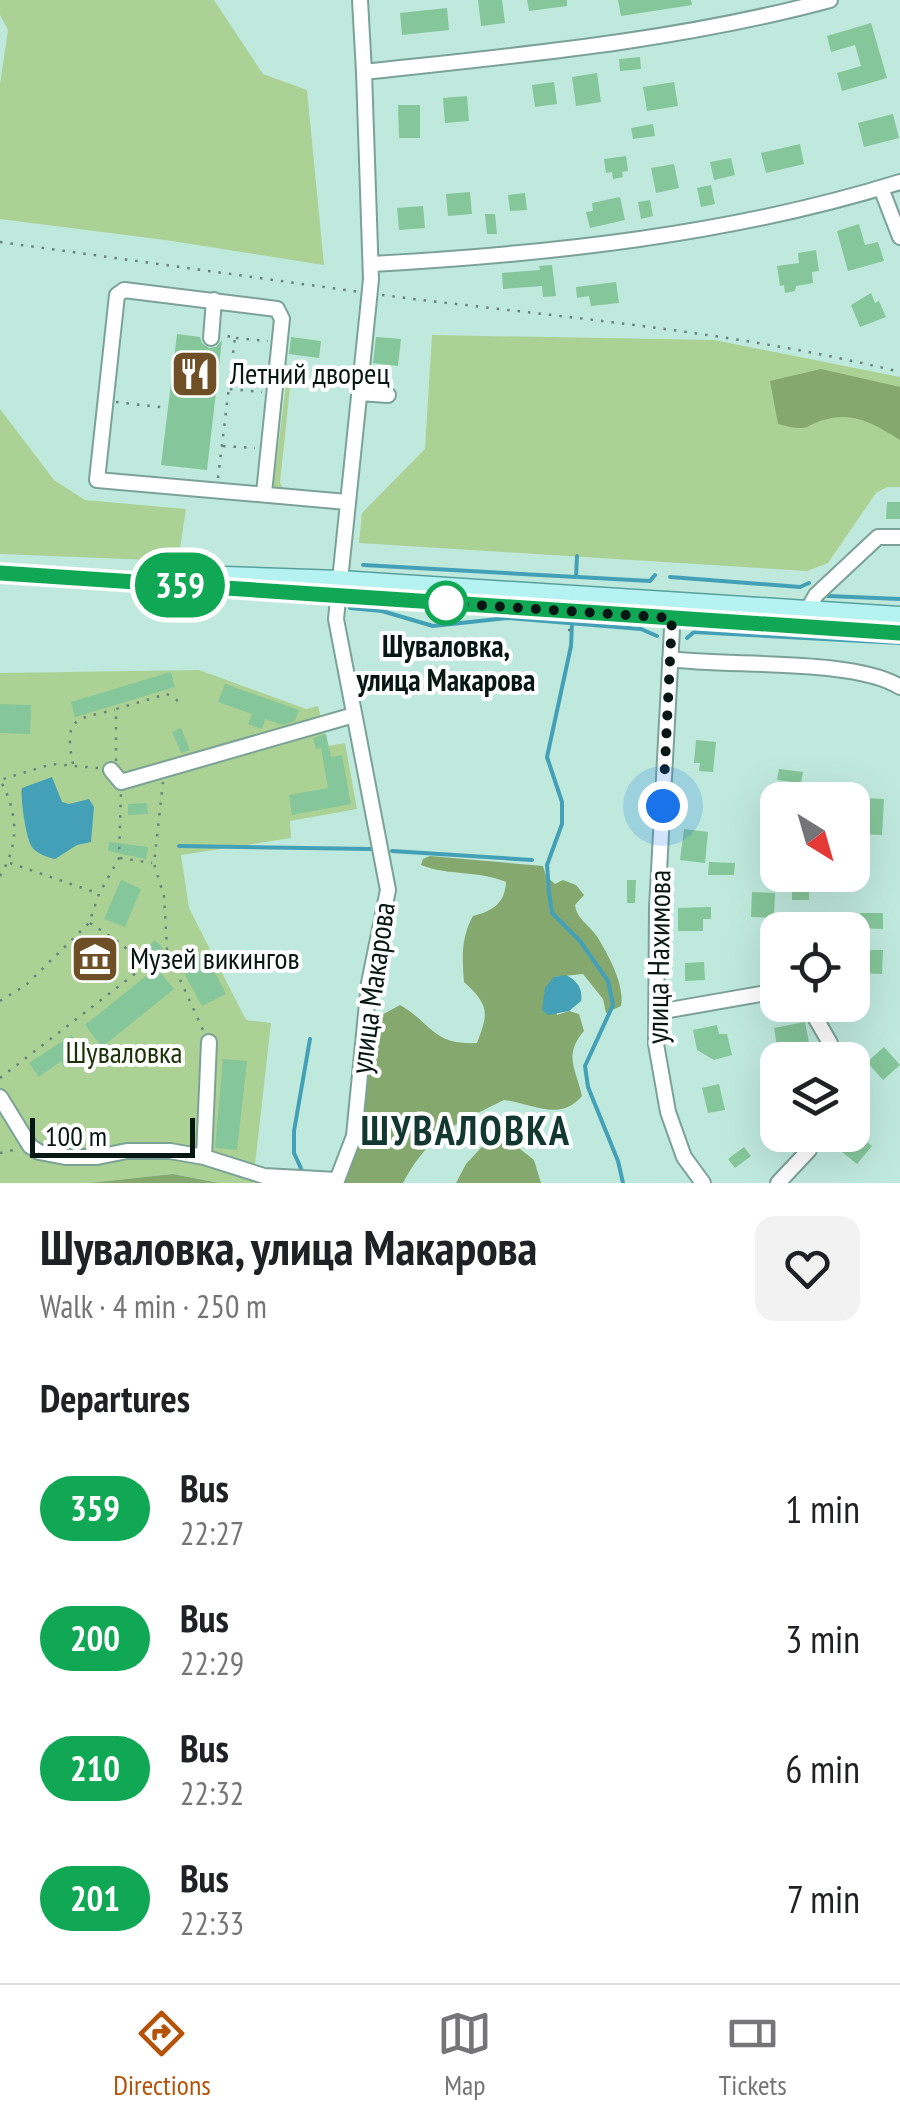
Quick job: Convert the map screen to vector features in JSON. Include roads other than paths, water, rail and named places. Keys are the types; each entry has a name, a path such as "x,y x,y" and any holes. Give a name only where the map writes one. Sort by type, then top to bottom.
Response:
{"main road":[{"path":"0,561 339,588"},
{"path":"0,573 339,588 672,610 900,633"},
{"path":"672,610 808,609 900,616"}],"street":[{"name":"улица Макарова","path":"336,1182 354,1136 370,983 388,890 336,620 370,286 360,0"},
{"path":"364,72 604,46 830,0"},
{"path":"370,286 502,255 671,233 789,210 900,182"},
{"path":"881,188 900,237"},
{"path":"264,494 282,319 277,309 124,290 117,295 97,480 347,502"},
{"path":"211,336 214,300"},
{"path":"360,393 388,395"},
{"path":"808,609 816,596 878,536 900,537"},
{"name":"улица Нахимова","path":"672,610 656,908 656,1044 668,1112 684,1157 703,1183"},
{"path":"670,659 827,668 890,680 900,687"},
{"path":"116,776 164,770 354,716"},
{"path":"658,1012 760,994"},
{"path":"204,1156 209,1042"},
{"path":"0,1097 30,1146 39,1152 65,1158 170,1151 204,1156 264,1176 336,1182"},
{"path":"778,1183 807,1152"}],"water":[{"path":"52,777 62,802 89,799 94,807 91,842 77,845 55,859 39,853 30,843 22,793 22,788"},
{"path":"566,975 578,985 581,1001 569,1011 548,1015 542,1010 545,988 554,977"}],"waterway":[{"path":"363,565 576,577 577,556"},
{"path":"578,577 650,581 655,575"},
{"path":"670,577 800,587 809,583"},
{"path":"828,596 900,599"},
{"path":"350,608 382,611 433,626 507,618 641,629 657,636"},
{"path":"572,624 571,646 547,757 562,802 562,824 547,865 549,892 552,913 580,941 608,981 613,1005 585,1066 588,1087 623,1183"},
{"path":"687,638 694,632 900,643"},
{"path":"179,846 372,849"},
{"path":"392,851 532,860"},
{"path":"304,1175 294,1153 294,1131 310,1039"}],"place":[{"name":"Летний дворец","path":"195,374"},
{"name":"Шуваловка, улица Макарова","path":"446,603"},
{"name":"Музей викингов","path":"95,959"}],"district":[{"name":"ШУВАЛОВКА","path":"466,1131"}],"park label":[{"name":"Шуваловка","path":"124,1053"}]}
